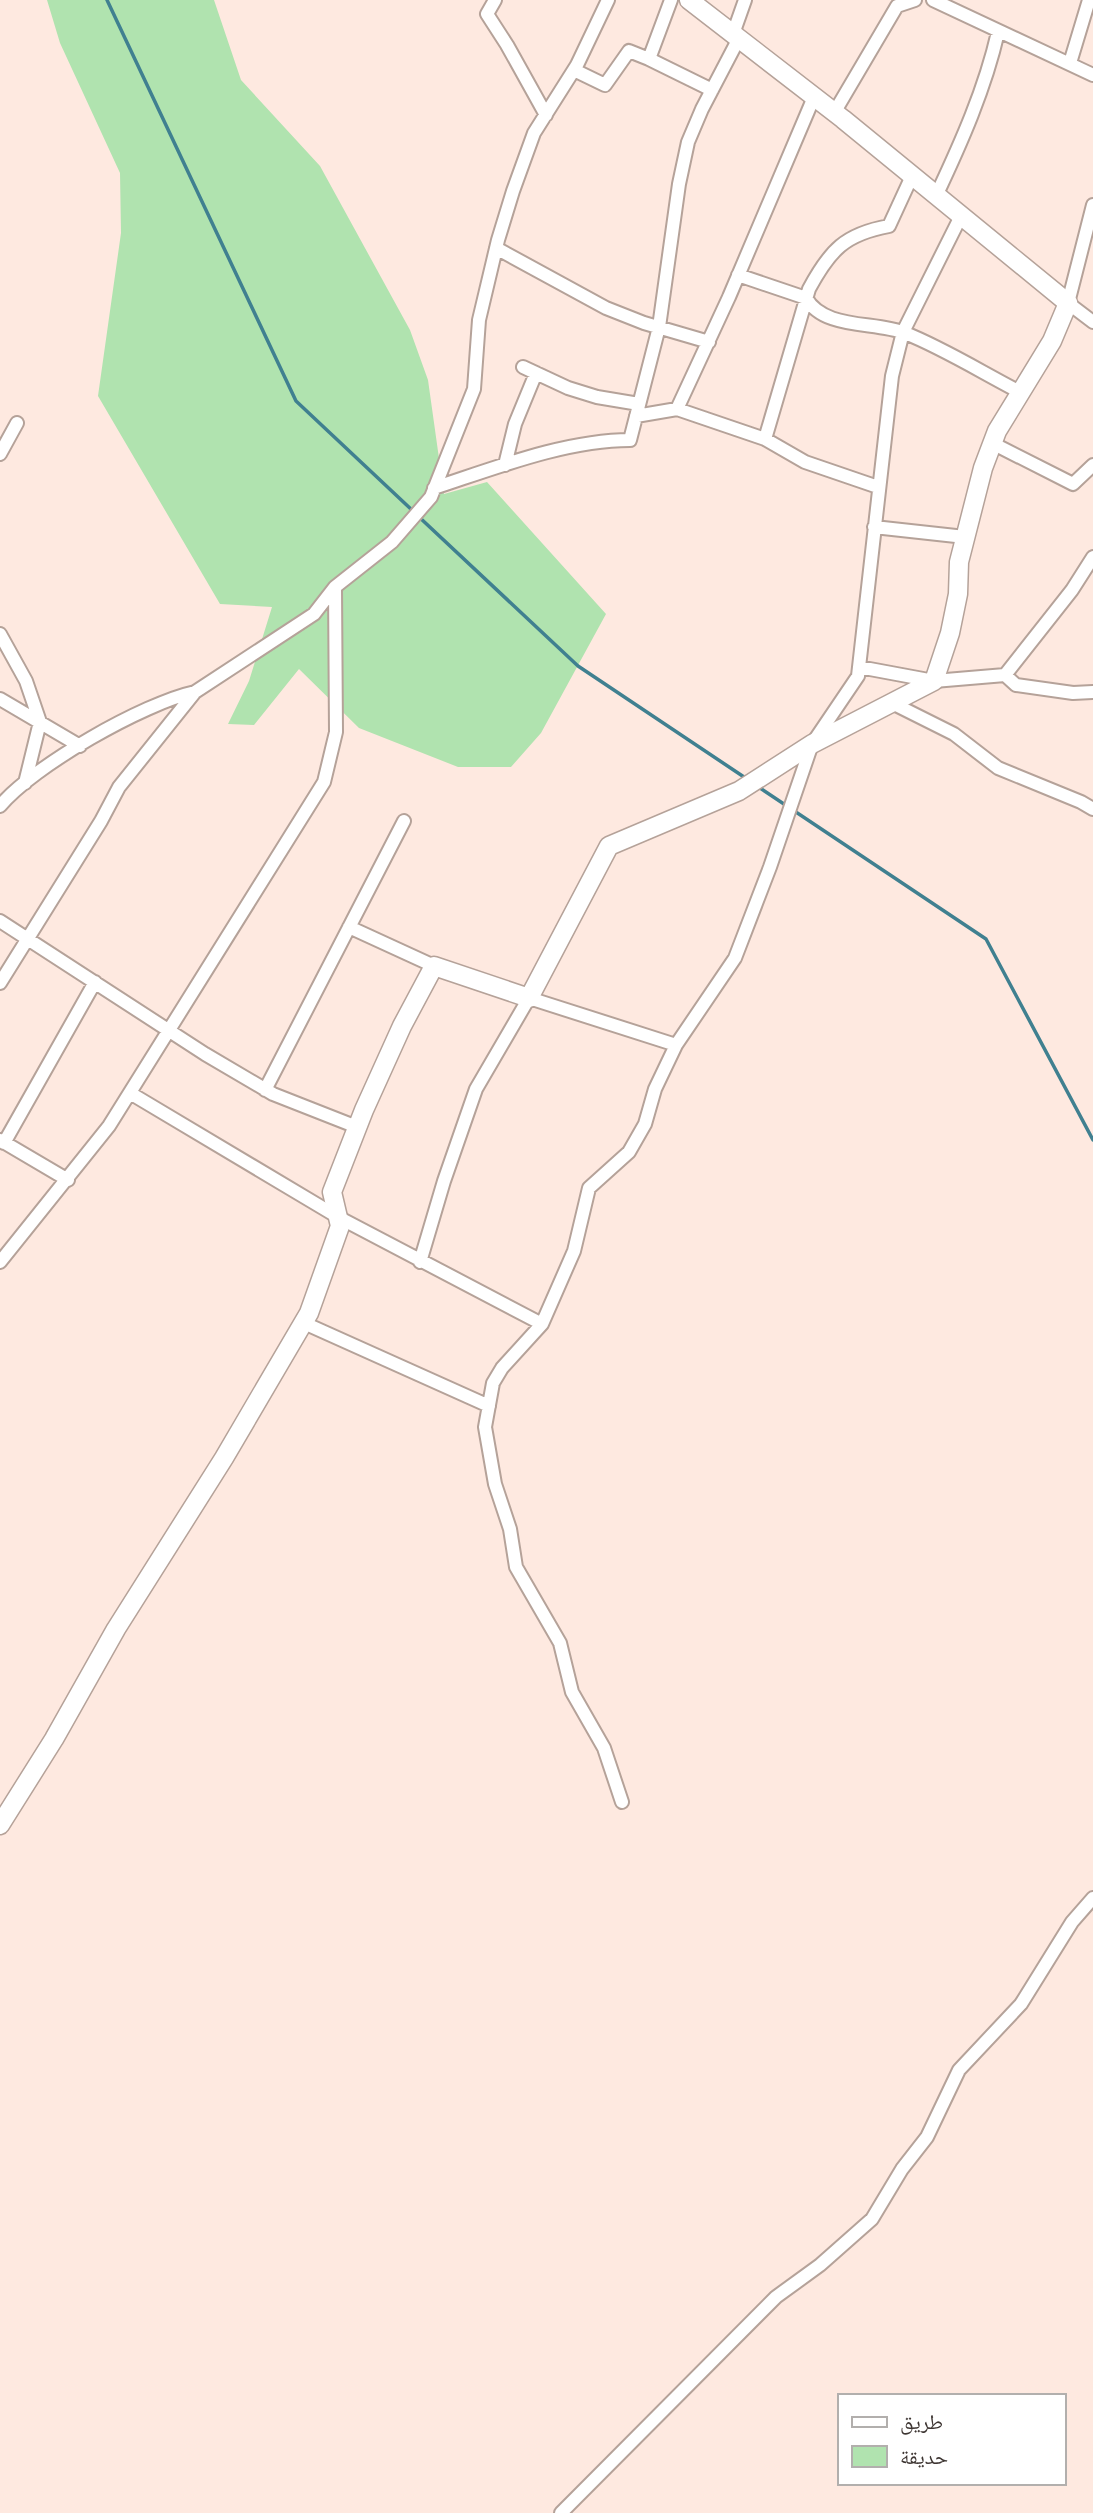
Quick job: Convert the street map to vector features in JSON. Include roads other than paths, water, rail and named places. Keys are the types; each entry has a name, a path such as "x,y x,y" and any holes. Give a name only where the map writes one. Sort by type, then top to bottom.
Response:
{"street":[{"path":"495,0 487,14 546,115"},
{"path":"0,983 102,821 119,787 195,692 314,614 335,587 392,542 431,497 474,388 479,320 496,248 534,133 574,70 608,0"},
{"path":"649,59 671,0"},
{"path":"689,0 1093,322"},
{"path":"434,488 505,465 607,440 630,440 659,327 679,184 688,142 737,41 733,34 745,0"},
{"path":"834,113 893,3 915,0"},
{"path":"933,0 1093,75"},
{"path":"1070,63 1088,0"},
{"path":"936,195 962,141 993,55 998,32"},
{"path":"574,70 605,85 629,51 712,90"},
{"path":"677,409 709,342 814,97"},
{"path":"765,439 806,298 819,270 843,241 868,230 889,226 912,176"},
{"path":"420,1262 444,1181 476,1089 529,998 609,846 739,791 812,744 934,681 944,654 958,594 959,562 983,467 992,443 1052,341 1068,303 1093,205"},
{"path":"622,1802 604,1748 572,1692 560,1643 516,1567 510,1529 495,1484 485,1427 493,1383 502,1368 542,1324 574,1251 589,1188 629,1152 645,1124 655,1090 676,1045 735,958 770,867 812,744 858,676 892,376 903,332 961,216"},
{"path":"496,248 606,309 709,342"},
{"path":"738,275 806,298 812,308 839,319 903,332 1020,392"},
{"path":"523,367 568,388 638,410 677,409 765,439 805,462 878,487"},
{"path":"505,465 515,424 536,373"},
{"path":"0,454 17,424"},
{"path":"992,443 1073,484 1093,464"},
{"path":"874,527 965,537"},
{"path":"859,667 934,681 1005,675 1072,590 1093,557"},
{"path":"0,1262 109,1126 324,782 336,732 335,587"},
{"path":"0,634 26,681 40,722 25,783"},
{"path":"1005,675 1016,685 1073,693 1093,692"},
{"path":"0,806 13,791 79,746 173,697 195,692"},
{"path":"0,699 79,746"},
{"path":"892,703 954,734 999,768 1093,809"},
{"path":"265,1090 404,821"},
{"path":"0,921 265,1090 357,1127"},
{"path":"349,927 434,966 676,1045"},
{"path":"0,1825 54,1739 116,1629 231,1447 304,1323 340,1226 332,1192 357,1127 402,1026 434,966"},
{"path":"68,1180 2,1141 94,982"},
{"path":"130,1093 338,1217 542,1324"},
{"path":"304,1323 489,1406"},
{"path":"561,2513 776,2297 872,2220 902,2169 927,2137 959,2070 1021,2004 1072,1922 1093,1898"}],"waterway":[{"path":"107,0 296,401 413,511"},
{"path":"418,516 578,666 747,779"},
{"path":"757,786 986,939 1093,1140"}]}
